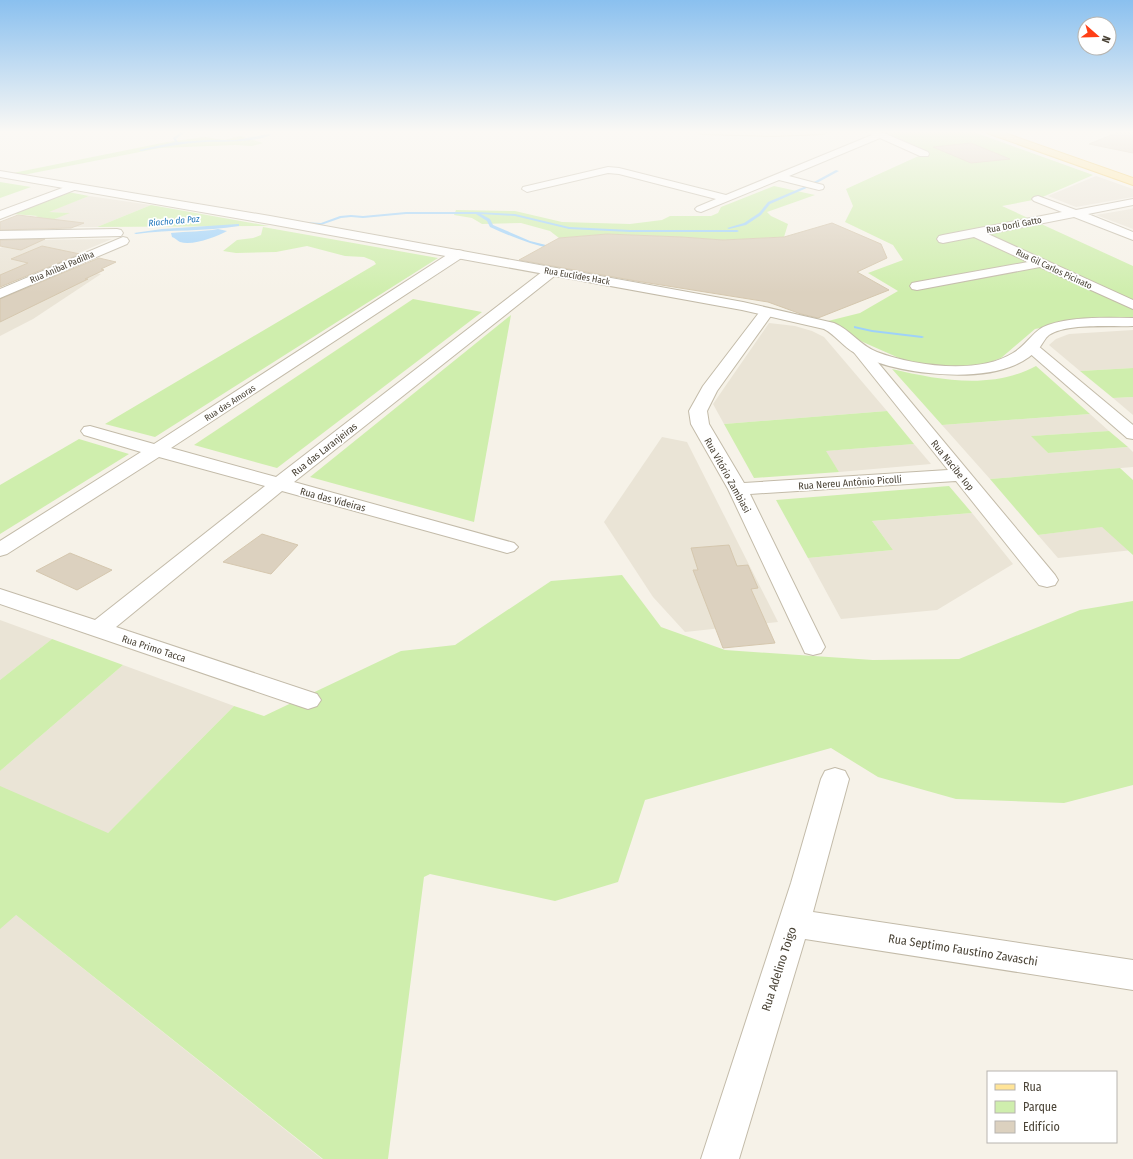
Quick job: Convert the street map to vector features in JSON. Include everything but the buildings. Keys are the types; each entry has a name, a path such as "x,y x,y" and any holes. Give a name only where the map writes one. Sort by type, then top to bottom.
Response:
{"street":[{"name":"Rua Euclides Hack","path":"67,185 738,305 766,313 831,327 860,350 884,358 934,369 983,370 1012,361 1032,348 1036,339 1044,332 1056,328 1070,325 1133,322"},
{"path":"527,189 544,185"},
{"path":"677,185 726,198"},
{"path":"701,208 758,185"},
{"path":"811,185 819,187"},
{"path":"0,215 73,186"},
{"path":"1038,199 1133,236"},
{"name":"Rua Dorli Gatto","path":"943,239 1133,202"},
{"name":"Rua Gil Carlos Picinato","path":"976,233 1133,305"},
{"path":"0,235 16,235"},
{"path":"0,241 16,235"},
{"name":"Rua Anibal Padilha","path":"0,294 120,237 16,235"},
{"name":"Rua das Amoras","path":"0,550 458,254"},
{"path":"917,286 1041,263"},
{"name":"Rua das Laranjeiras","path":"97,630 279,484 552,271"},
{"name":"Rua Vitório Zambiasi","path":"766,313 709,390 698,411 700,424 738,489 813,647"},
{"path":"1032,348 1133,434"},
{"name":"Rua Nacibe Iop","path":"860,350 1047,580"},
{"name":"Rua das Videiras","path":"90,431 507,547"},
{"name":"Rua Nereu Antônio Picolli","path":"738,489 962,475"},
{"name":"Rua Primo Tacca","path":"0,596 308,700"},
{"name":"Rua Adelino Toigo","path":"720,1159 794,922 835,779"},
{"name":"Rua Septimo Faustino Zavaschi","path":"794,922 1133,975"}],"shaded area":[{"path":"1074,185 1122,185 1133,189 1133,197 1076,207 1048,196"},
{"path":"89,196 151,205 97,227 34,227 69,213 47,212"},
{"path":"1133,208 1133,229 1096,215 1131,209"},
{"path":"112,239 0,286 0,248 19,240"},
{"path":"73,268 101,274 33,319 0,336 0,302"},
{"path":"769,323 795,326 812,331 824,337 887,411 724,424 713,404"},
{"path":"1133,330 1133,368 1080,371 1049,345 1056,339 1069,334"},
{"path":"1133,397 1133,415 1113,398"},
{"path":"1090,414 1109,431 1032,436 1048,453 1128,447 1133,452 1133,467 990,479 942,425"},
{"path":"662,437 687,442 778,622 685,632 653,597 604,522"},
{"path":"914,444 931,464 839,472 825,451"},
{"path":"972,513 1013,564 937,610 841,619 808,558 893,550 872,521"},
{"path":"1115,525 1133,550 1058,558 1038,535"},
{"path":"0,620 52,639 0,680"},
{"path":"123,665 234,706 108,833 16,915 322,1159 0,1159 0,771"}],"green space":[{"path":"0,185 31,187 0,198"},
{"path":"855,185 1070,185 1038,199 1002,206 1133,266 1133,321 1067,323 1035,329 1001,358 980,366 940,367 908,362 820,323 860,313 898,291 868,273 903,260 893,245 845,222 853,206 846,189"},
{"path":"774,186 815,195 767,212 771,216 788,224 784,237 723,240 607,234 559,238 550,231 521,223 482,224 472,218 454,215 456,210 515,211 562,222 630,224 662,220 670,216 711,216 718,213 721,207"},
{"path":"68,192 89,196 49,212 70,213 34,227 8,227 38,216 13,214"},
{"path":"151,205 269,226 97,227"},
{"path":"263,227 438,258 155,437 105,424 376,264 374,261 364,257 345,256 307,246 276,252 236,253 223,251 237,240 253,238 261,235"},
{"path":"413,299 482,312 277,468 194,445"},
{"path":"511,315 474,522 310,477"},
{"path":"1036,366 1090,414 942,425 892,369 928,377 965,381 1001,378"},
{"path":"1133,368 1133,397 1113,398 1080,371"},
{"path":"887,411 914,444 826,451 839,472 754,478 724,424"},
{"path":"1109,431 1128,447 1048,453 1031,436"},
{"path":"79,439 129,454 0,534 0,485"},
{"path":"1120,468 1133,480 1133,555 1102,527 1038,535 990,479"},
{"path":"949,486 972,513 872,521 893,550 808,558 776,500"},
{"path":"622,575 661,627 725,650 873,660 959,659 1080,610 1133,601 1133,785 1064,803 956,799 878,777 831,748 645,800 618,882 555,901 430,874 424,877 388,1159 323,1159 16,915 0,929 0,786 108,833 234,706 264,716 401,651 455,645 551,581"},
{"path":"52,639 123,665 0,771 0,680"}],"water":[{"path":"218,229 227,231 211,238 191,243 180,242 172,237 171,233 207,231"}],"waterway":[{"path":"729,228 745,224 760,214 769,203 807,187"},
{"path":"304,223 321,224 340,217 351,216 363,217 406,213 476,213 515,215 569,228 630,231 737,231"},
{"path":"478,214 489,220 491,226 499,230 529,242 553,248"},
{"name":"Riacho da Paz","path":"136,233 238,225"},
{"path":"856,327 872,331 922,337"}]}
